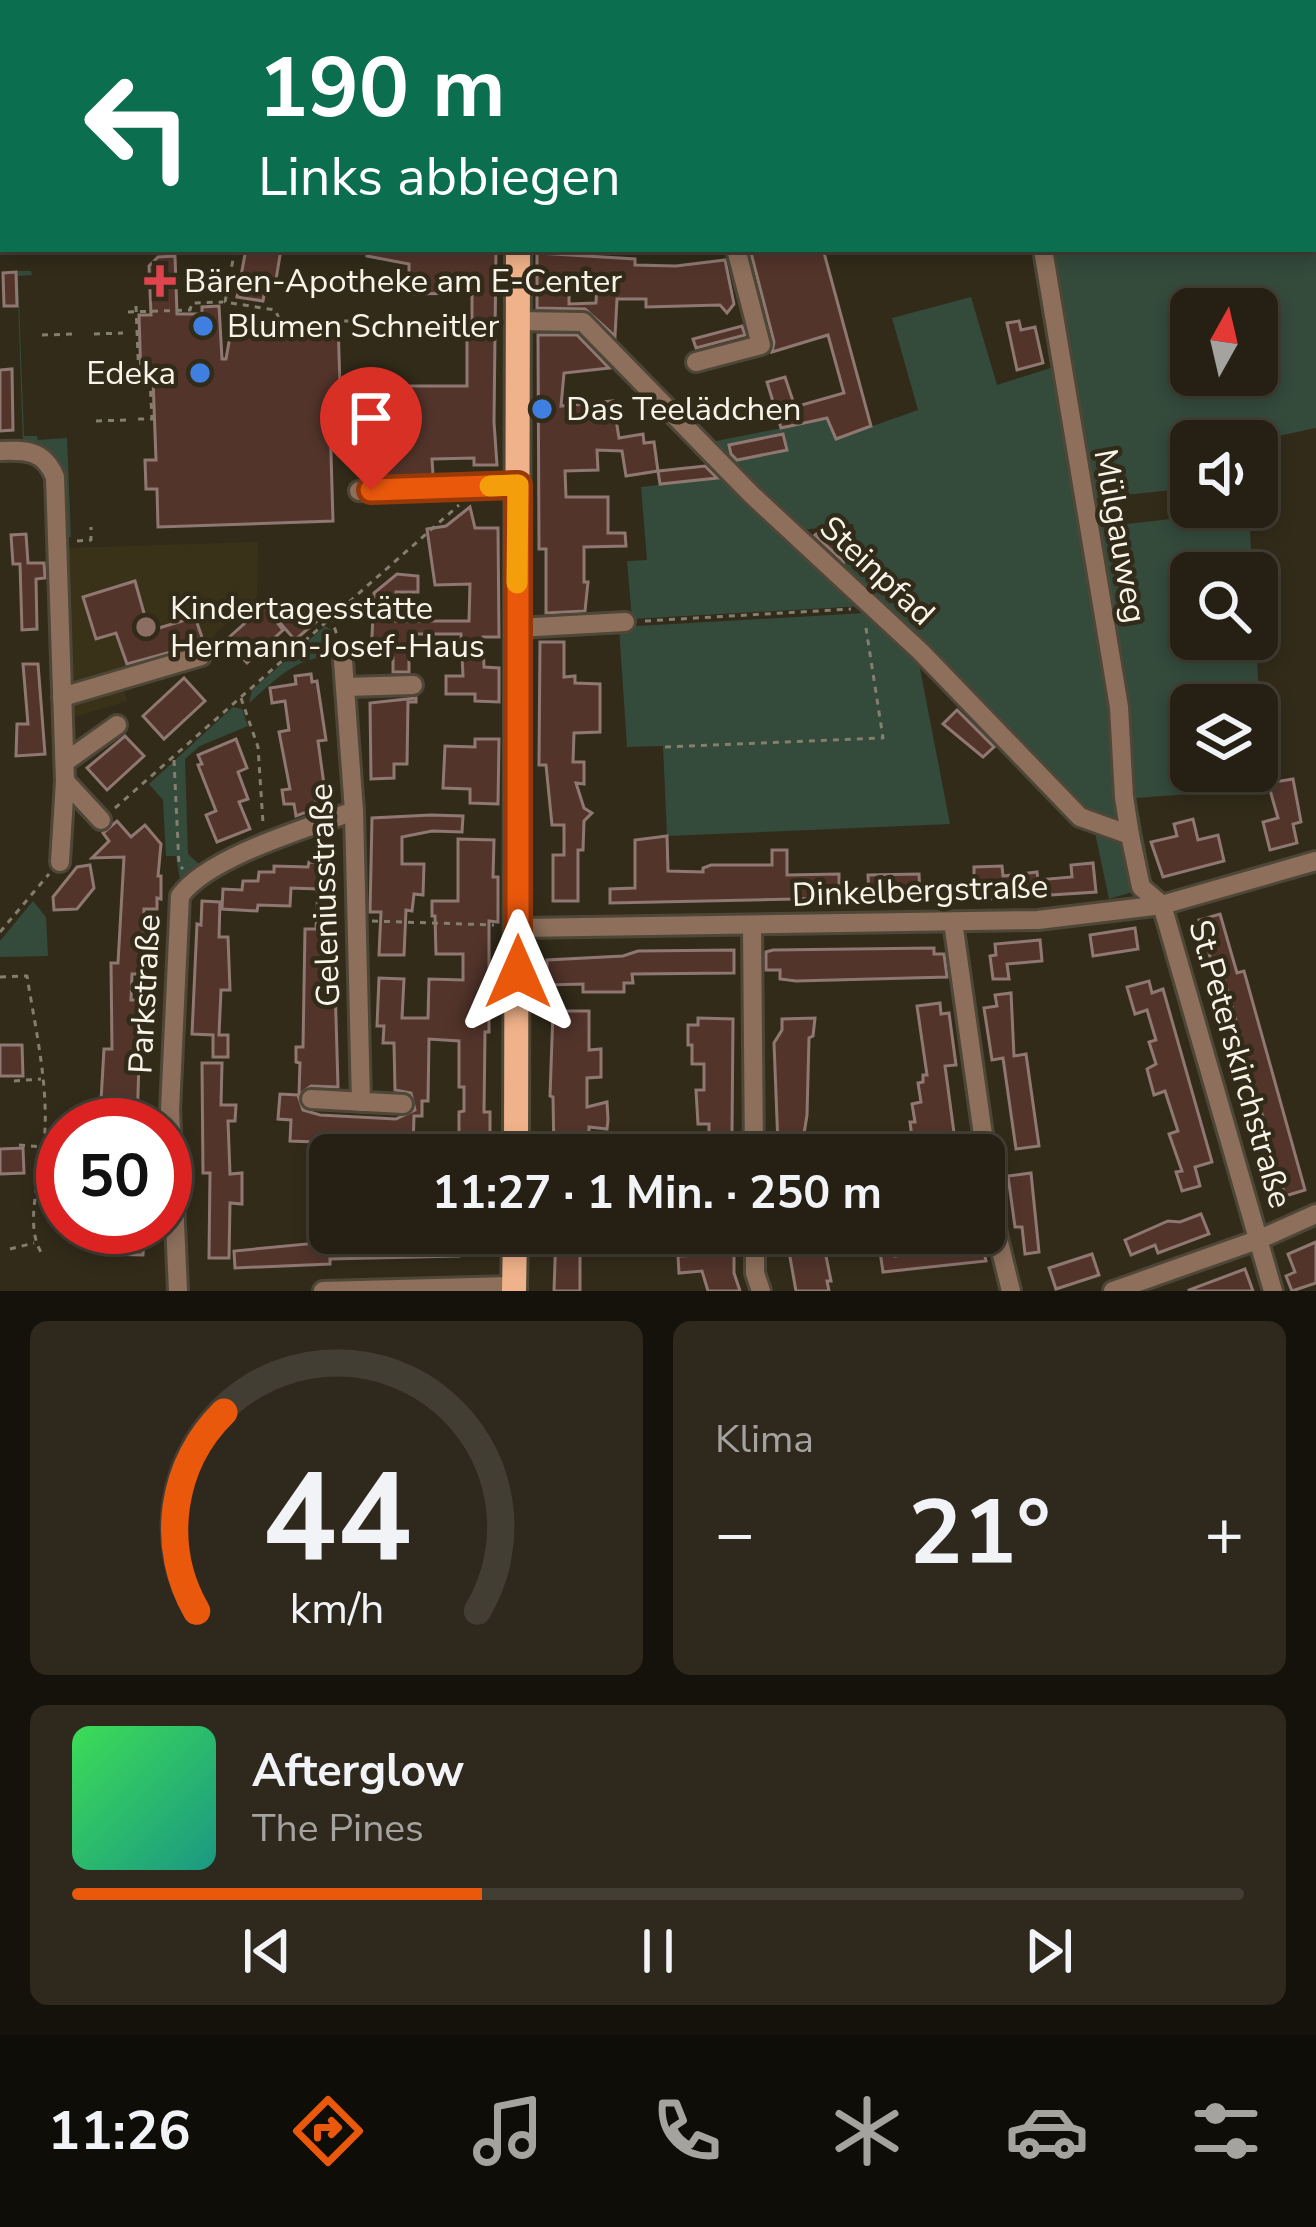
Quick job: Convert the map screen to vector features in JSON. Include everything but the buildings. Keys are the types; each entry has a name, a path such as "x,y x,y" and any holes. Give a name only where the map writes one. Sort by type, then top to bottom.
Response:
{"main road":[{"path":"516,1134 518,252"},
{"path":"514,1254 514,1288"}],"street":[{"path":"696,362 761,345 737,252"},
{"name":"Mülgauweg","path":"1043,252 1119,706 1130,835"},
{"name":"Steinpfad","path":"517,320 583,322 867,608 921,652 1080,817 1130,835"},
{"path":"0,452 25,451 46,459 55,477 65,772 60,862"},
{"path":"358,490 518,485"},
{"path":"517,628 625,622"},
{"path":"62,698 201,656"},
{"name":"Geleniusstraße","path":"343,661 354,811 361,1102"},
{"path":"345,687 412,686"},
{"path":"65,772 117,725"},
{"path":"65,772 100,820"},
{"name":"Parkstraße","path":"178,1291 170,1110 180,896 193,878 354,811"},
{"path":"1130,835 1141,886 1162,905"},
{"name":"Dinkelbergstraße","path":"519,928 1038,920 1162,905 1316,862"},
{"name":"St.Peterskirchstraße","path":"1162,905 1273,1291"},
{"path":"953,922 997,1234 1011,1291"},
{"path":"752,927 754,1134"},
{"path":"311,1099 403,1104"},
{"path":"1113,1291 1316,1214"},
{"path":"755,1254 761,1291"},
{"path":"327,1291 514,1288"}],"path":[{"path":"225,302 235,252"},
{"path":"128,312 190,310 191,303 225,302 275,310 280,320 352,321"},
{"path":"136,309 139,380 150,380 152,419 138,419"},
{"path":"94,334 123,333"},
{"path":"42,335 76,334"},
{"path":"96,421 126,420"},
{"path":"100,820 466,499"},
{"path":"57,542 92,540 91,527"},
{"path":"625,622 867,608 883,738 665,747"},
{"path":"331,615 343,661"},
{"path":"240,696 257,747 264,846"},
{"path":"173,756 179,865 193,878"},
{"path":"0,932 60,862"},
{"path":"358,921 519,928"},
{"path":"0,977 27,976 43,1098"},
{"path":"14,1081 43,1079"},
{"path":"19,1145 36,1147"},
{"path":"10,1249 35,1243 36,1187"}],"shaded area":[{"name":"Kindertagesstätte Hermann-Josef-Haus","path":"258,542 257,597 215,634 219,651 206,664 124,689 127,701 71,718 67,548"}],"green space":[{"path":"1048,252 1316,252 1316,428 1278,436 1278,420 1170,420 1170,490 1087,499"},
{"path":"17,271 31,271 32,275 18,276 24,436 67,438 71,537 67,537 61,480 23,446"},
{"path":"971,297 997,385 1057,366 1113,707 1123,824 1083,815 837,570 858,548 853,524 794,531 706,443 827,419 836,439 918,410 892,318"},
{"path":"729,477 864,606 632,619 627,561 647,560 641,487"},
{"path":"1170,519 1170,528 1250,528 1251,552 1170,552 1170,660 1257,660 1258,684 1170,684 1170,792 1216,792 1136,798 1153,889 1146,890 1092,528"},
{"path":"866,613 917,653 950,824 667,836 663,746 627,747 619,627"},
{"path":"325,626 332,630 332,657 297,665 249,703 252,690"},
{"path":"233,707 242,709 248,726 200,746 185,759 188,854 200,865 180,880 176,856 166,856 163,800 149,784"},
{"path":"1094,828 1123,835 1136,891 1109,899"},
{"path":"33,901 46,917 48,956 0,957 0,941"}],"slow traffic":[{"path":"490,486 518,485 517,583"}],"place":[{"name":"Bären-Apotheke am E-Center","path":"160,281"},
{"name":"Blumen Schneitler","path":"203,326"},
{"name":"Edeka","path":"200,373"},
{"name":"Das Teelädchen","path":"542,409"},
{"name":"Kindertagesstätte Hermann-Josef-Haus","path":"146,627"}],"route":[{"path":"371,490 518,485 518,972"}]}
